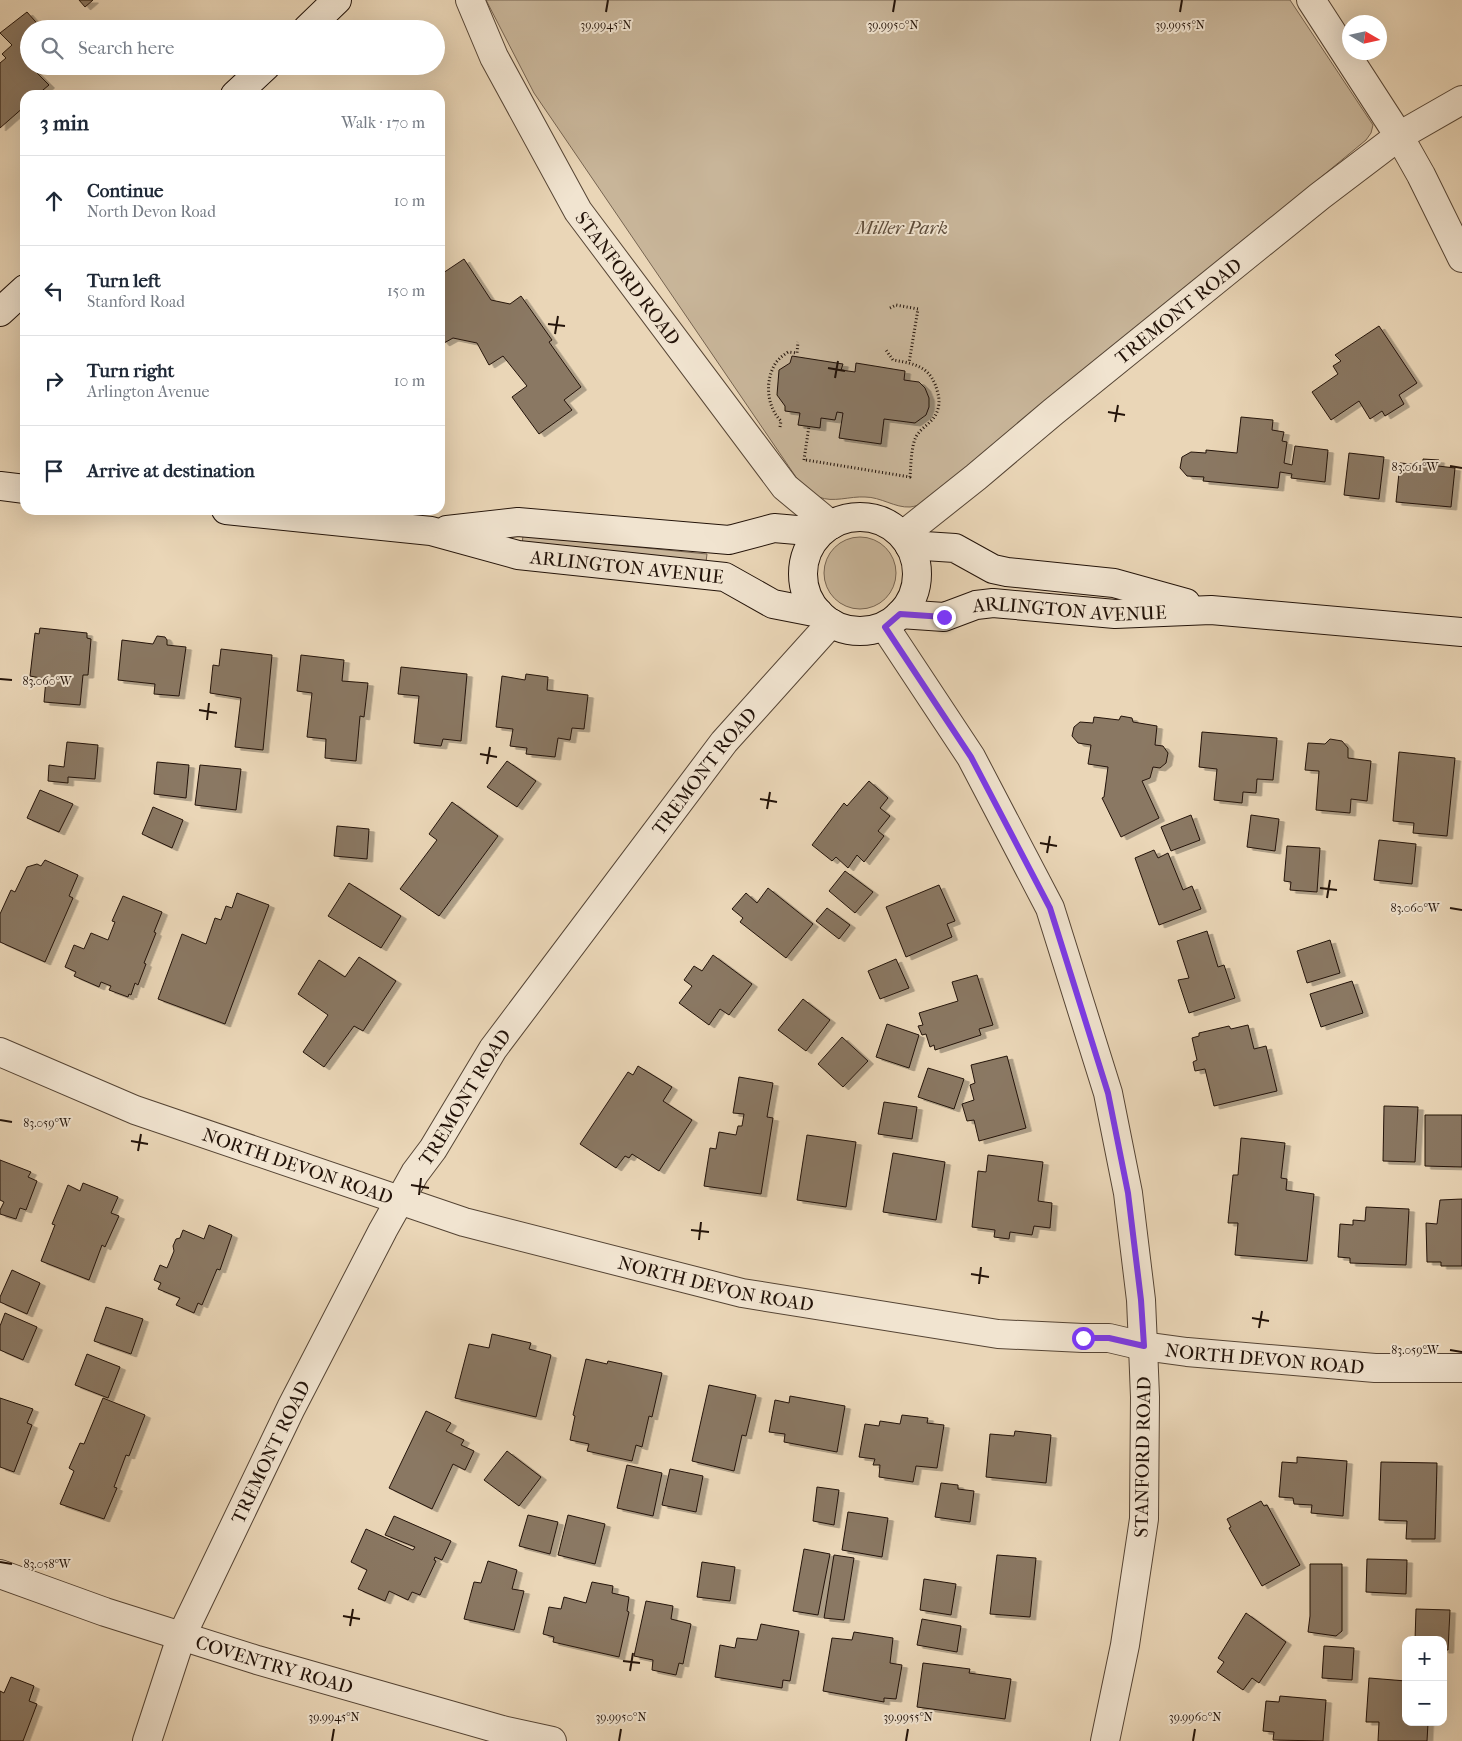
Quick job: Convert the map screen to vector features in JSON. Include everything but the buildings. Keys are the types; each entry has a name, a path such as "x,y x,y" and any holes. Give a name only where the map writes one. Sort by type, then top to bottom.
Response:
{"street":[{"path":"316,20 337,0"},
{"name":"STANFORD ROAD","path":"470,0 494,57 578,211 785,487 826,528"},
{"path":"1311,0 1399,136 1421,175 1462,258"},
{"path":"240,90 256,75"},
{"name":"TREMONT ROAD","path":"906,540 976,477 1053,412 1312,202 1399,136 1462,100"},
{"path":"0,312 20,294"},
{"path":"0,486 20,488"},
{"name":"ARLINGTON AVENUE","path":"275,515 431,531 518,555 725,578 773,604 825,618"},
{"path":"851,517 868,517 884,522 906,540 916,562 916,582 911,599 893,620 868,630 849,630 825,618 810,600 804,586 803,570 806,556 811,543 826,528 851,517"},
{"name":"ARLINGTON AVENUE","path":"431,531 518,522 729,540 774,528 826,528"},
{"name":"ARLINGTON AVENUE","path":"906,540 955,548 993,568 1006,572 1114,583 1211,610"},
{"name":"ARLINGTON AVENUE","path":"893,620 944,617 976,605 993,604 1115,614 1211,610 1462,632"},
{"name":"TREMONT ROAD","path":"147,1741 181,1637 291,1408 415,1173 433,1148 499,1041 724,742 825,618"},
{"name":"STANFORD ROAD","path":"893,620 971,757 1050,908 1108,1093 1128,1193 1141,1300 1144,1346 1144,1519 1125,1645 1105,1741"},
{"name":"NORTH DEVON ROAD","path":"0,1052 135,1110 399,1201 464,1222 742,1293 998,1334 1109,1338 1144,1346 1187,1352 1375,1368 1462,1368"},
{"name":"COVENTRY ROAD","path":"0,1574 104,1612 181,1637 502,1730 552,1741"}],"path":[{"path":"890,308 896,306 918,309 909,363"},
{"path":"779,433 781,421 774,414 770,402 769,382 774,365 788,352 797,353 798,342"},
{"path":"795,459 910,477 915,437 934,418 940,401 930,374 920,366 893,360 886,350"},
{"path":"804,460 809,426"}],"green space":[{"name":"Miller Park","path":"486,0 1290,0 1373,125 1371,133 1366,140 932,498 919,505 910,507 899,506 871,497 824,499 810,492 798,480 534,93"},
{"path":"523,536 707,554 706,562 522,544"},
{"path":"867,537 886,547 894,559 896,573 894,587 886,599 874,607 853,609 834,599 826,587 824,566 834,547 846,539"}],"route":[{"path":"944,617 900,614 885,627 971,757 1050,908 1108,1093 1128,1193 1141,1300 1144,1346 1109,1338 1083,1338"}]}
